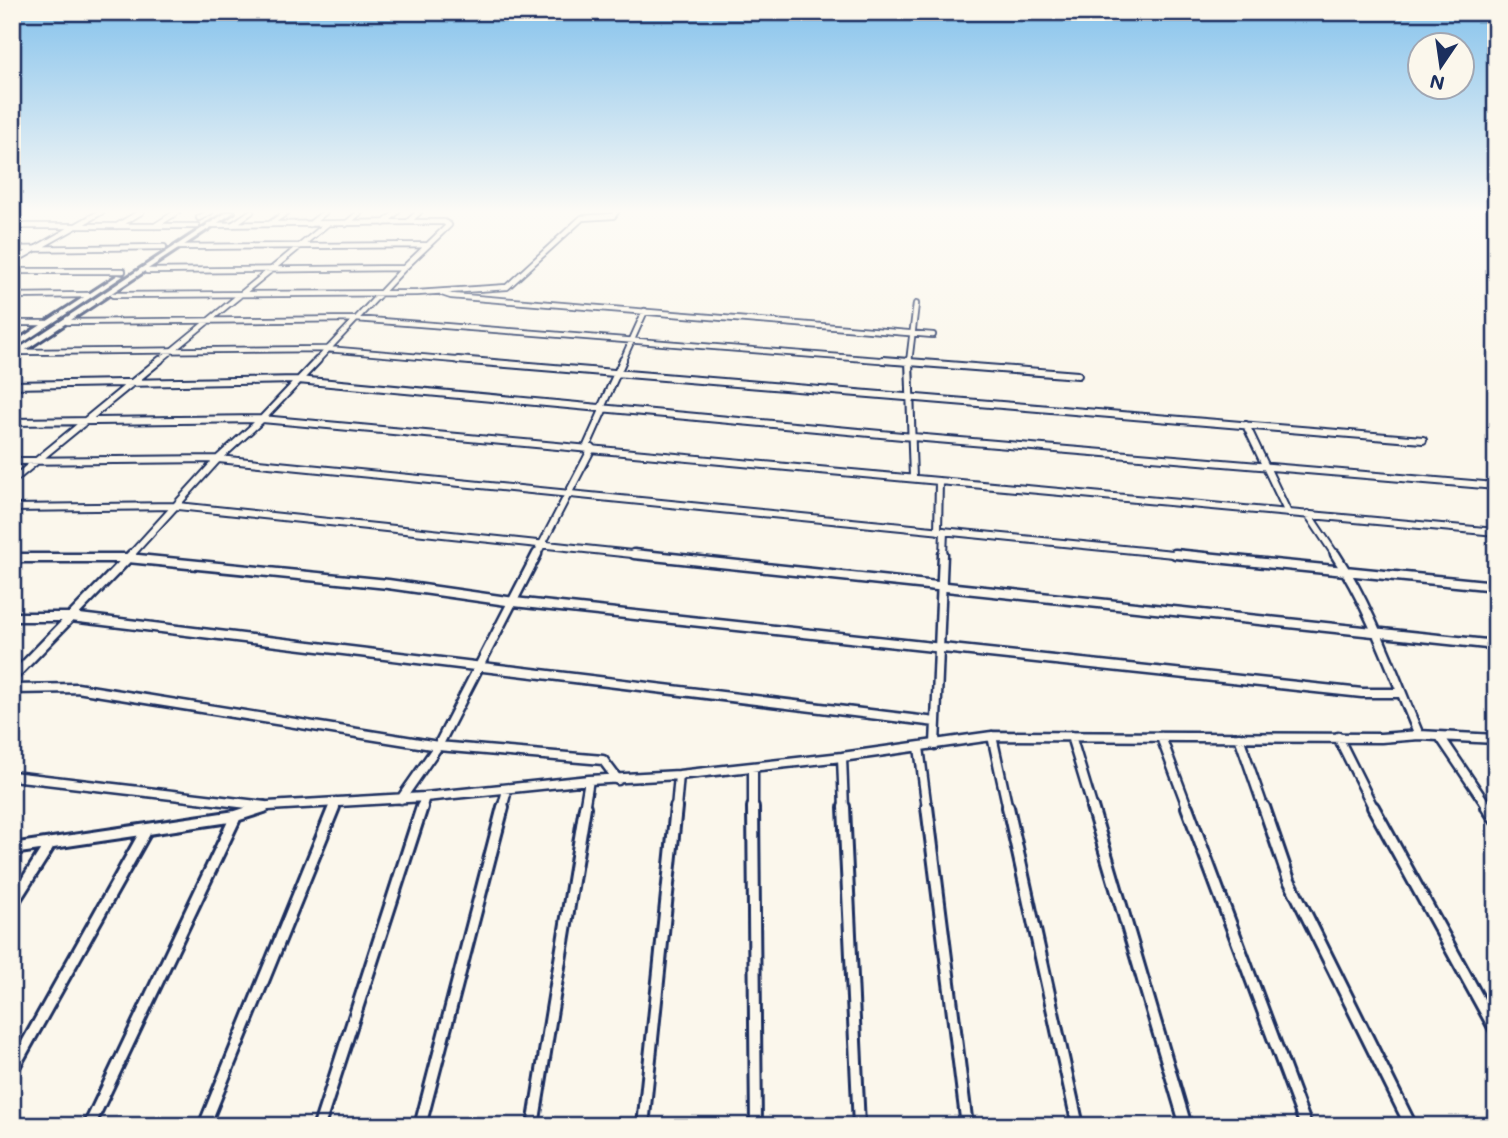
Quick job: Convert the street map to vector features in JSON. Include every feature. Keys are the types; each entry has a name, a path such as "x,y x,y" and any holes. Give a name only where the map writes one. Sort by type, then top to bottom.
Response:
{"main road":[{"path":"12,348 137,265"},
{"path":"12,357 150,265"}],"street":[{"path":"12,481 276,265"},
{"path":"12,678 178,506 218,458 262,419 407,265"},
{"path":"113,295 438,291 507,287 531,265"},
{"path":"147,271 404,268"},
{"path":"12,271 123,271"},
{"path":"438,291 451,296 933,335"},
{"path":"12,296 88,295"},
{"path":"913,478 914,437 909,363 916,304"},
{"path":"401,799 438,746 571,493 616,373 645,311"},
{"path":"67,323 356,319 1078,375"},
{"path":"12,323 47,323"},
{"path":"20,352 327,349 1423,440"},
{"path":"12,385 298,380 914,437 1496,486"},
{"path":"12,422 262,419 1496,532"},
{"path":"1246,425 1288,513"},
{"path":"12,461 218,458 1496,586"},
{"path":"935,745 941,531 939,481"},
{"path":"12,508 178,506 1496,645"},
{"path":"1308,514 1346,571 1376,633 1399,693 1419,735"},
{"path":"12,558 128,558 388,584 514,602 937,649 1362,693 1399,693"},
{"path":"12,617 71,617 936,722"},
{"path":"12,689 77,688 438,746 603,760 618,780"},
{"path":"12,776 268,806 401,799 589,780 679,775 842,757 992,736 1419,735 1496,739"},
{"path":"992,736 1078,1126"},
{"path":"1071,736 1186,1126"},
{"path":"1161,737 1306,1126"},
{"path":"1239,737 1289,880 1411,1126"},
{"path":"1338,737 1392,845 1496,1031"},
{"path":"1441,738 1496,820"},
{"path":"919,747 967,1126"},
{"path":"842,757 859,1126"},
{"path":"753,767 756,1126"},
{"path":"643,1126 679,775"},
{"path":"533,1126 589,780"},
{"path":"420,1126 507,790"},
{"path":"319,1126 425,797"},
{"path":"204,1126 336,802"},
{"path":"12,849 236,816 268,806"},
{"path":"89,1126 236,816"},
{"path":"12,1070 147,829"},
{"path":"12,904 50,844"}]}
